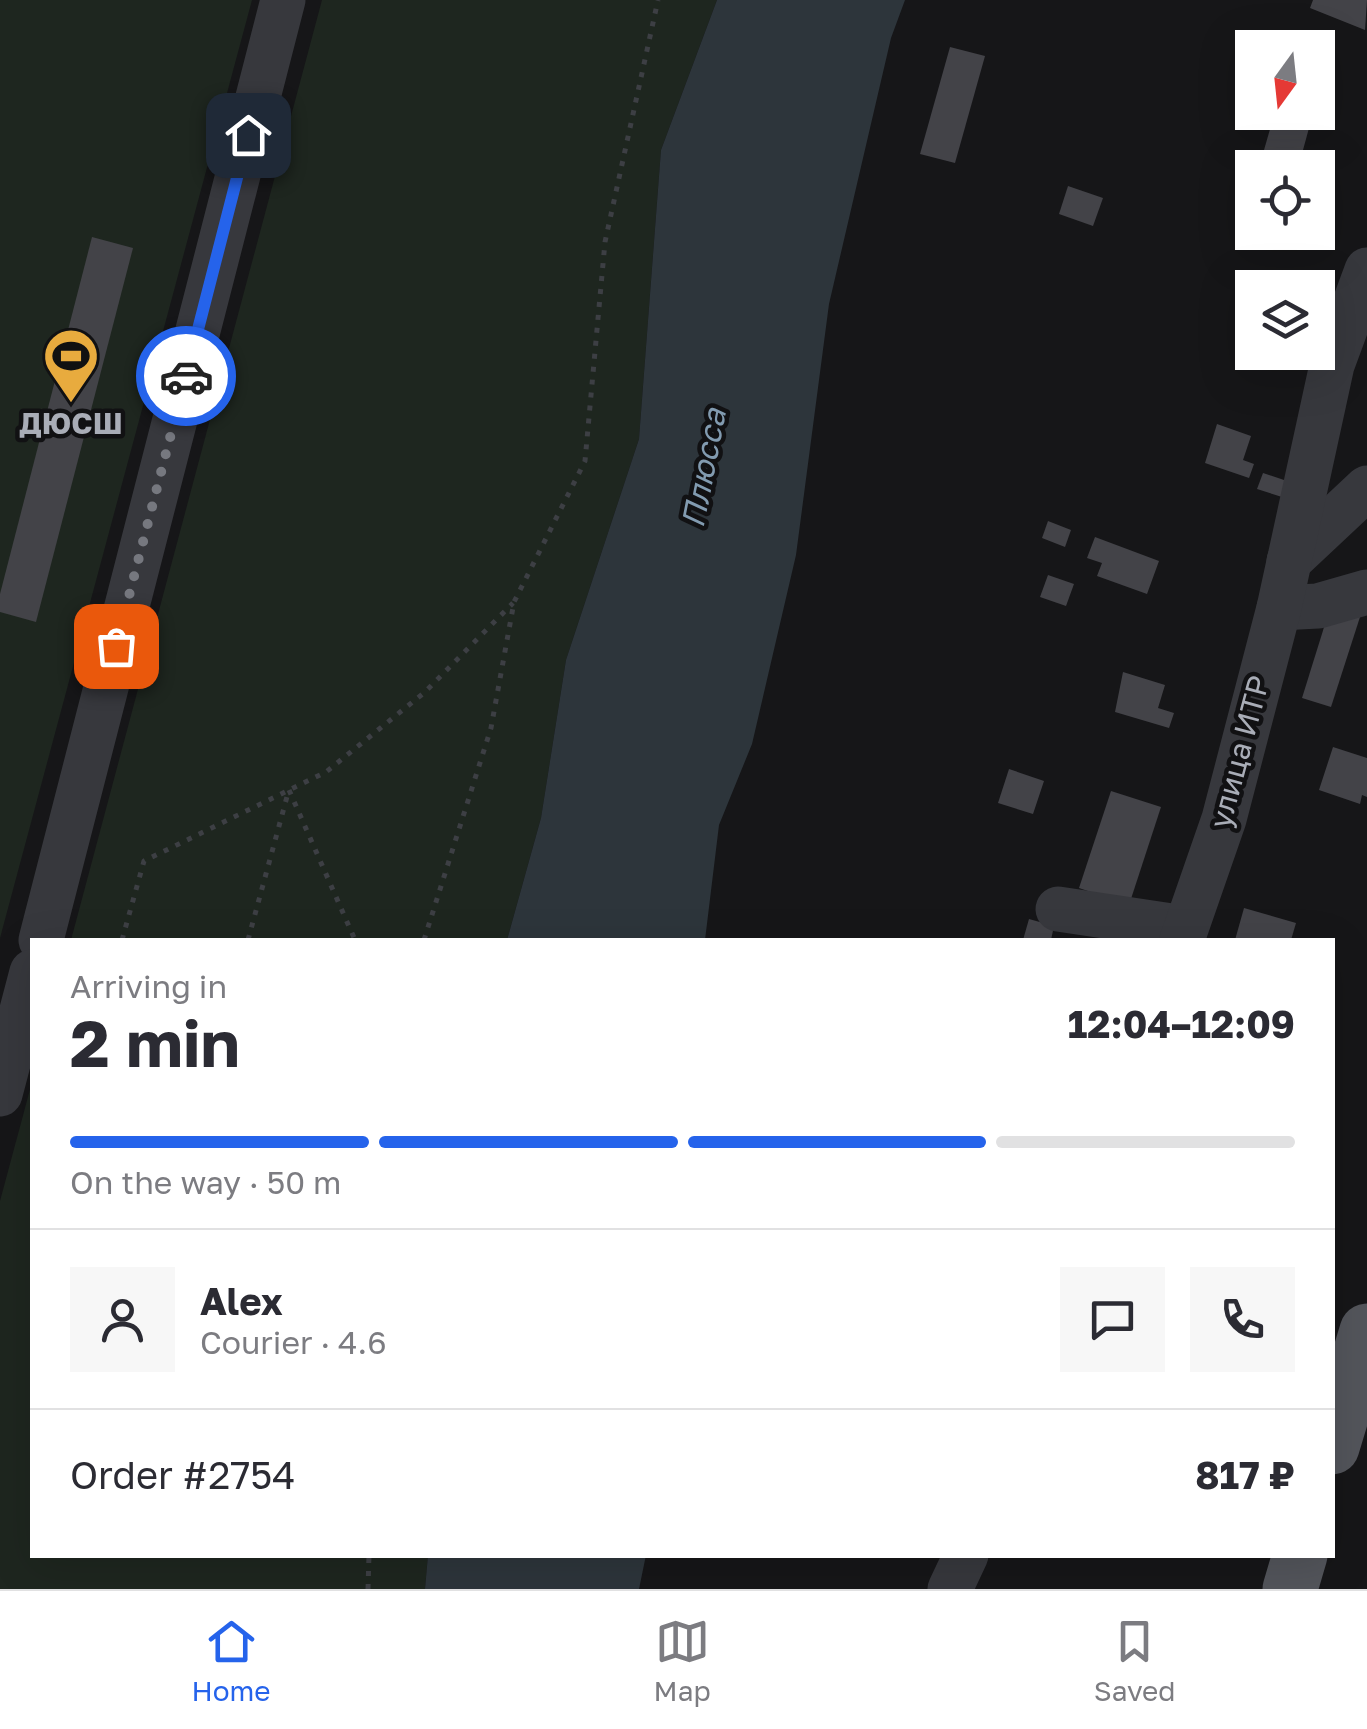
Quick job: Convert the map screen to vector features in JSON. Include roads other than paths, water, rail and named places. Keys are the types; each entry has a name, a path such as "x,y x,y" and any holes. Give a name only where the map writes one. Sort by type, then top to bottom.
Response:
{"main road":[{"path":"1335,1437 1367,1331"},
{"path":"1290,1589 1299,1558"}],"street":[{"path":"41,938 283,0"},
{"name":"улица ИТР","path":"1183,934 1224,819 1279,608 1332,365 1367,270"},
{"path":"1290,561 1367,488"},
{"path":"1279,608 1318,606 1367,592"},
{"path":"1058,909 1183,934"},
{"path":"0,1094 30,980"},
{"path":"950,1589 965,1558"}],"water":[{"name":"Плюсса","path":"717,0 905,0 891,38 829,304 796,555 752,744 719,825 705,938 508,938 541,818 566,660 639,439 661,150"},
{"path":"428,1558 645,1558 639,1589 425,1589"}],"place":[{"name":"ДЮСШ","path":"71,405"}]}
